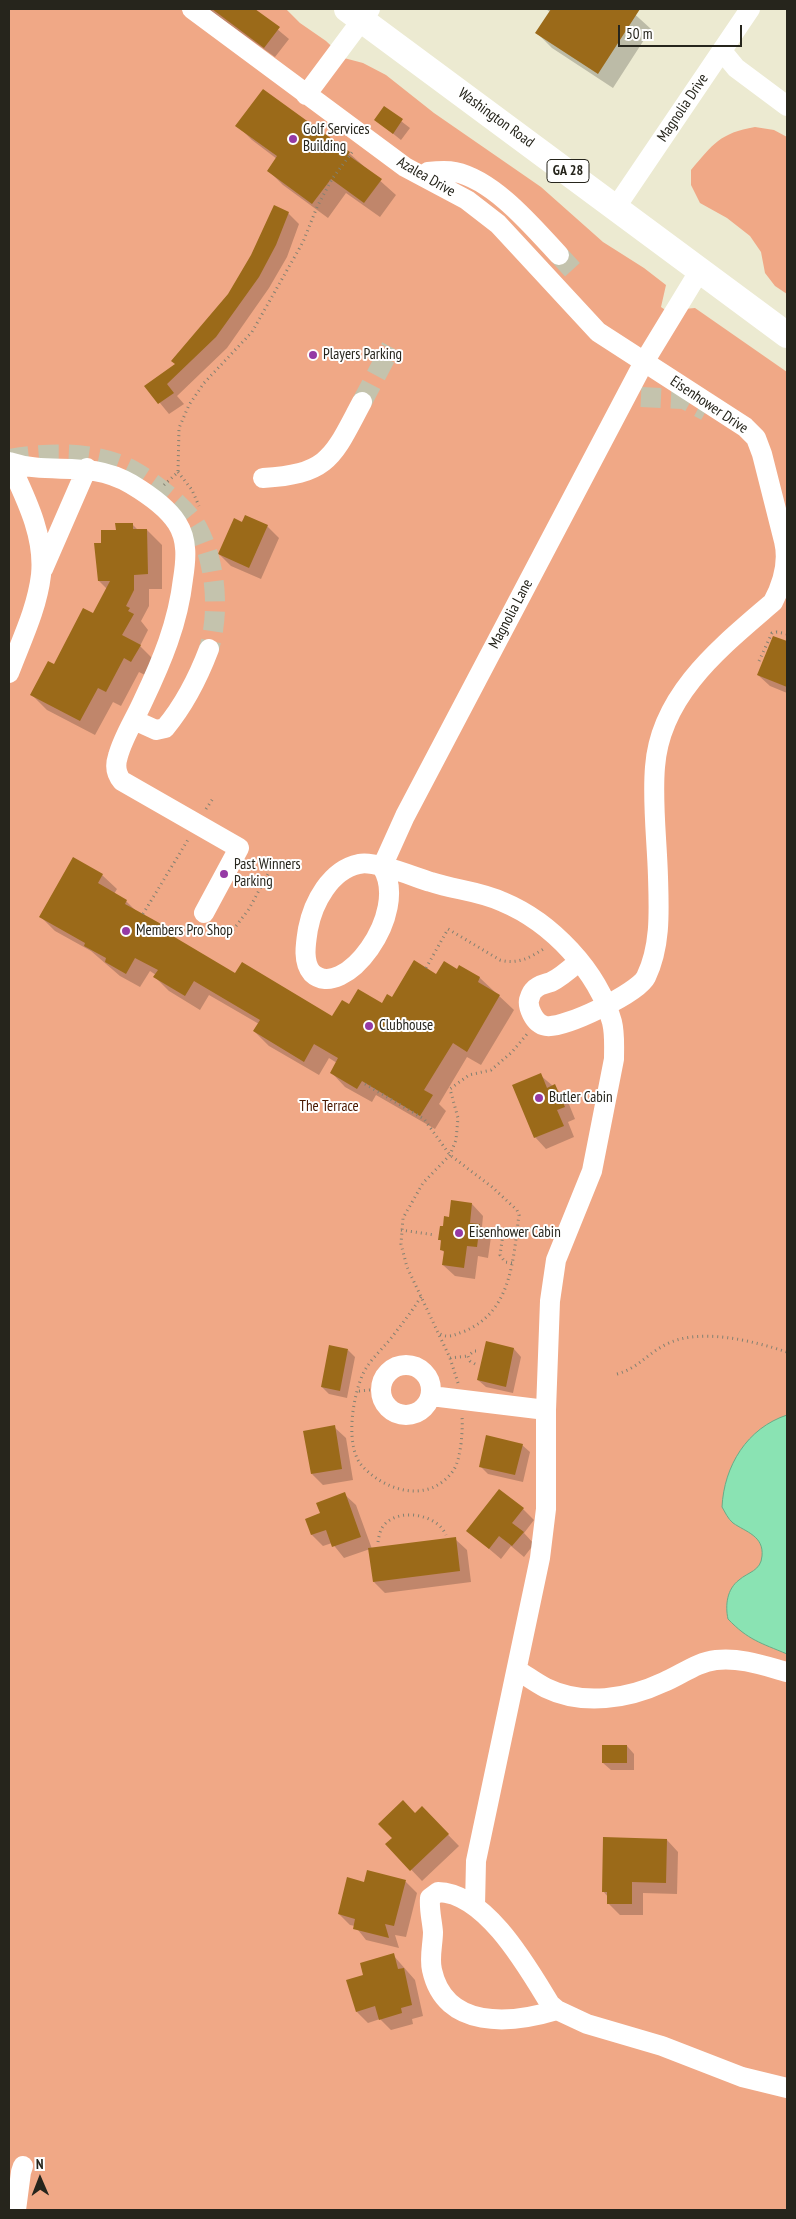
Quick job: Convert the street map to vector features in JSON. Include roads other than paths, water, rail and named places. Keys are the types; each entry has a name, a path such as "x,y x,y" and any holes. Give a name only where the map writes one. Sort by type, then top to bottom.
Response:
{"main road":[{"name":"Washington Road","path":"360,12 787,335"}],"street":[{"name":"Azalea Drive","path":"192,9 405,167 467,200 498,224 598,332 644,362"},
{"name":"Magnolia Drive","path":"616,207 750,9"},
{"path":"306,94 360,12"},
{"path":"722,51 736,68 787,106"},
{"path":"422,176 428,172 456,172 485,185 517,210 559,255"},
{"name":"Magnolia Lane","path":"382,867 405,816 644,362 700,270"},
{"name":"Eisenhower Drive","path":"578,962 552,981 534,990 528,1003 533,1017 540,1024 546,1026 568,1023 632,992 645,978 657,935 659,911 655,766 658,744 682,691 706,661 773,602 780,590 784,576 786,544 756,438 745,427 644,362"},
{"path":"263,478 288,476 315,469 336,450 362,402"},
{"path":"9,462 36,468 87,468 103,472 130,483 150,498 177,523 184,544 186,558 178,610 169,643 118,755 116,769 118,776 158,802 239,848 204,913"},
{"path":"9,462 35,524 39,541 41,573"},
{"path":"9,673 32,615 41,573 87,468"},
{"path":"134,720 156,730 165,728 179,711 199,676 209,649"},
{"path":"382,867 389,882 390,896 384,922 377,939 361,959 339,976 327,979 316,976 308,968 306,946 310,922 320,896 332,881 350,867 364,863 382,867 438,885 484,894 520,909 558,940 578,962 606,1004 612,1024 614,1059 592,1170 556,1260 550,1301 546,1410 546,1509 540,1558 476,1861 475,1906"},
{"path":"401,1365 410,1365 417,1368 429,1379 431,1396 422,1410 406,1416 398,1414 385,1405 380,1388 387,1373 401,1365"},
{"path":"431,1396 546,1410"},
{"path":"517,1670 547,1688 569,1696 594,1698 616,1698 634,1694 701,1664 715,1660 730,1659 787,1672"},
{"path":"557,2010 518,2019 499,2019 470,2015 452,2007 439,1990 432,1969 433,1932 429,1909 430,1898 438,1892 450,1893 475,1906 521,1955 550,2004 557,2010 588,2024 662,2046 742,2076 787,2088"},
{"path":"16,2210 17,2192 23,2166"}],"tunnel":[{"path":"559,255 579,277"},
{"path":"362,402 391,347"},
{"path":"641,397 684,399 706,411"},
{"path":"9,459 55,454 103,459 132,470 177,503 197,527 212,571 215,603 209,649"}],"place":[{"name":"Golf Services Building","path":"293,139"},
{"name":"Players Parking","path":"313,355"},
{"name":"Past Winners Parking","path":"224,874"},
{"name":"Members Pro Shop","path":"126,931"},
{"name":"Clubhouse","path":"369,1026"},
{"name":"Butler Cabin","path":"539,1098"},
{"name":"Eisenhower Cabin","path":"459,1233"}],"park label":[{"name":"The Terrace","path":"329,1107"}]}
